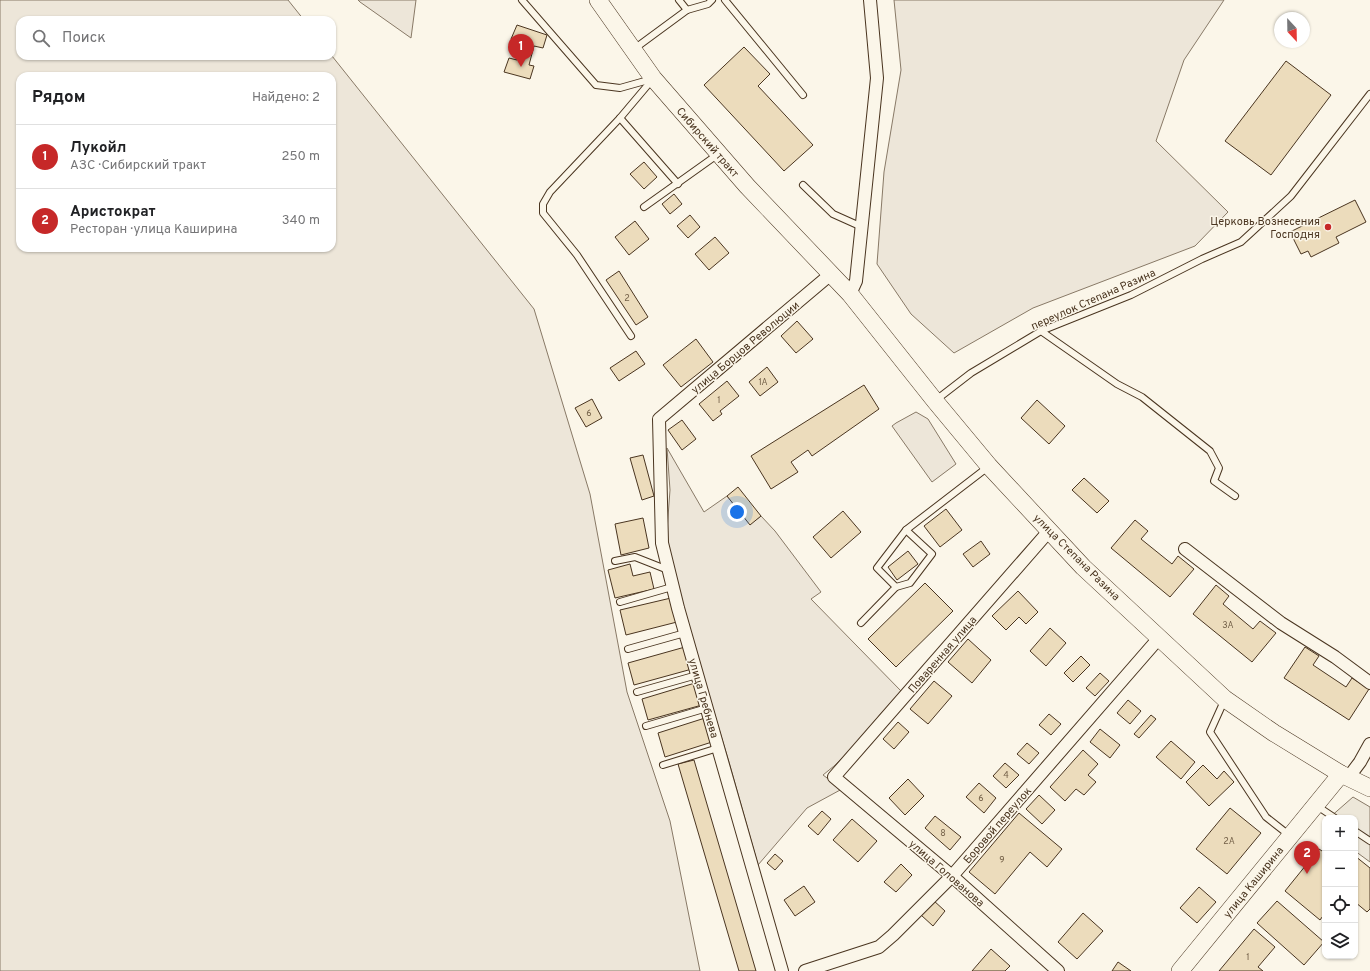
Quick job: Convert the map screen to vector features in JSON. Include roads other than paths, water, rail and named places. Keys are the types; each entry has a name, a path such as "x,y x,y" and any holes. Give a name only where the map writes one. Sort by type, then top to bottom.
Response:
{"main road":[{"name":"Сибирский тракт","path":"598,0 653,78 747,186 831,274"},
{"name":"улица Степана Разина","path":"831,274 850,294 989,466 1083,567 1225,700 1274,733 1344,776 1370,788"},
{"name":"улица Каширина","path":"1180,971 1316,805 1344,776"}],"street":[{"path":"850,294 856,281 877,78 870,0"},
{"name":"улица Борцов Революции","path":"659,420 831,274"},
{"name":"улица Гребнева","path":"659,420 662,543 668,570 782,971"},
{"name":"Поваренная улица","path":"834,777 1049,531"},
{"path":"1185,549 1281,623 1335,657 1370,683"},
{"name":"Боровой переулок","path":"805,971 879,947 893,935 952,876 1159,638"},
{"path":"1344,776 1360,762 1370,744"},
{"name":"улица Голованова","path":"834,777 952,876 1058,971"}],"lane":[{"path":"522,0 596,85 620,88 653,78"},
{"path":"679,0 686,10"},
{"path":"633,50 686,10 708,4 712,0"},
{"path":"725,0 802,95"},
{"path":"632,336 577,255 543,213 543,204 550,192 620,118 653,78"},
{"name":"переулок Степана Разина","path":"935,401 971,373 1041,331 1131,295 1202,259 1242,242 1291,196 1370,94"},
{"path":"620,118 678,184"},
{"path":"644,207 719,154"},
{"path":"803,185 833,214 862,227"},
{"path":"1041,331 1117,384 1142,397 1210,451 1218,468 1214,481 1235,496"},
{"path":"896,587 877,568 906,530 989,466"},
{"path":"861,623 896,587 910,583 932,554 906,530"},
{"path":"615,561 635,557 668,570"},
{"path":"620,602 672,587"},
{"path":"628,649 685,633"},
{"path":"637,692 697,675"},
{"path":"1225,700 1210,732 1266,817 1290,836"},
{"path":"646,726 707,708"},
{"path":"663,765 718,748"},
{"path":"1316,805 1331,815"},
{"path":"1358,833 1370,841"}],"place":[{"name":"Лукойл","path":"521,67"},
{"name":"Церковь Вознесения Господня","path":"1328,227"},
{"name":"Аристократ","path":"1307,874"}]}
